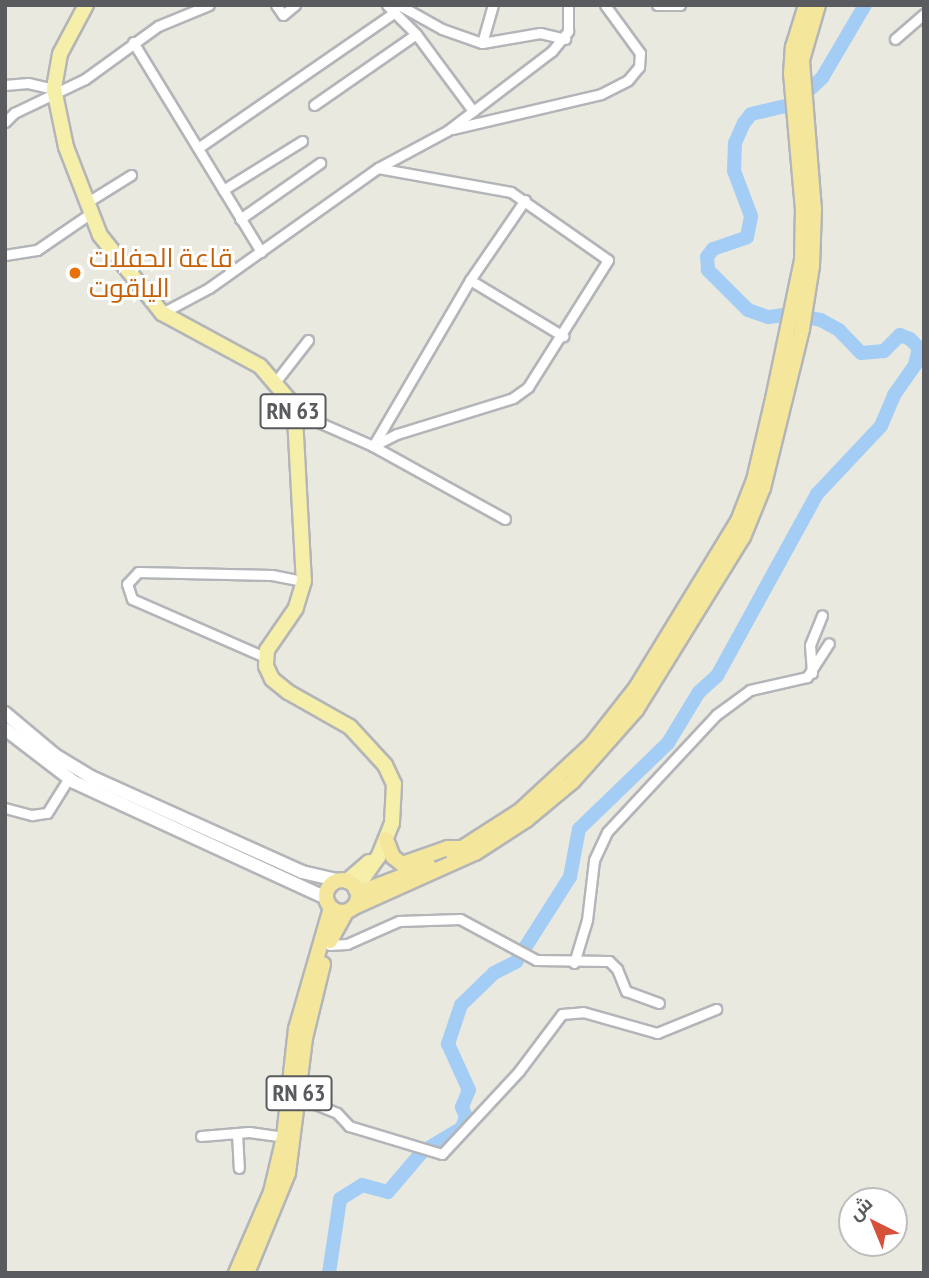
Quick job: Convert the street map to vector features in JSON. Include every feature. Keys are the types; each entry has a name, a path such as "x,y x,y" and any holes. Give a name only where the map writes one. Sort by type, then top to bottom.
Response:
{"highway":[{"path":"284,1137 296,1029 328,903 328,887 350,894 449,867 518,826 573,781 636,710 751,522 796,328 803,231 797,74 793,47 806,5"},
{"path":"797,74 808,29 818,5"},
{"path":"328,903 464,848 529,803 583,753 636,688 676,627 746,500 796,328"},
{"path":"384,844 402,864 448,848 464,848"},
{"name":"RN 63","path":"247,1273 288,1173 310,1013 329,945 350,894"},
{"name":"RN 63","path":"236,1273 271,1192 284,1137"}],"main road":[{"name":"RN 63","path":"86,5 60,54 54,91 66,148 88,208 118,261 162,313 177,324 239,352 276,381 293,411 301,476 304,581 296,608 267,657 272,679 350,727 385,765 397,802 384,844 350,894"},
{"path":"5,713 74,778 292,867 350,894"},
{"path":"5,729 74,778 328,903"}],"street":[{"path":"5,122 54,91 85,79 158,26 209,5"},
{"path":"276,5 283,15 295,5"},
{"path":"387,5 482,43 540,33 565,39"},
{"path":"482,43 493,5"},
{"path":"162,313 209,289 379,168 447,131 565,39 568,5"},
{"path":"447,131 601,94 628,80 639,67 640,52 605,5"},
{"path":"657,5 680,5"},
{"path":"198,148 397,9"},
{"path":"397,9 473,111"},
{"path":"895,39 924,14"},
{"path":"314,105 416,34"},
{"path":"133,42 261,252"},
{"path":"5,85 28,83 54,91"},
{"path":"223,190 302,141"},
{"path":"240,219 320,163"},
{"path":"373,446 397,434 513,398 528,387 563,335 608,258 525,200 499,189 379,168"},
{"path":"5,255 37,250 131,176"},
{"path":"373,446 470,280 525,200"},
{"path":"470,280 563,335"},
{"path":"276,381 308,340"},
{"path":"293,411 373,446 505,519"},
{"path":"267,657 132,599 127,584 138,572 272,575 304,581"},
{"path":"812,673 810,645 822,615"},
{"path":"574,963 587,920 596,854 615,822 705,724 738,697 758,688 794,683 812,673 828,643"},
{"path":"5,808 32,815 47,813 74,778"},
{"path":"329,945 347,944 391,923 425,918 466,921 536,960 611,962 626,991 659,1003"},
{"path":"298,1097 337,1113 349,1126 399,1140 432,1153 449,1151 562,1014 577,1011 657,1033 716,1009"},
{"path":"201,1136 237,1133 284,1137"},
{"path":"237,1133 239,1168"}],"waterway":[{"path":"329,1273 340,1199 362,1185 388,1192 422,1152 462,1128 466,1117 462,1107 469,1090 448,1044 461,1005 494,973 516,962 570,877 579,829 668,743 699,692 717,676 817,494 881,426 894,395 915,365 919,348 910,339 900,335 884,351 861,353 839,330 821,320 790,314 768,317 748,310 708,270 707,257 713,249 747,237 751,216 734,171 735,143 744,123 751,114 794,104 822,78 865,5"}],"place":[{"name":"قاعة الحفلات الياقوت","path":"75,273"}]}
